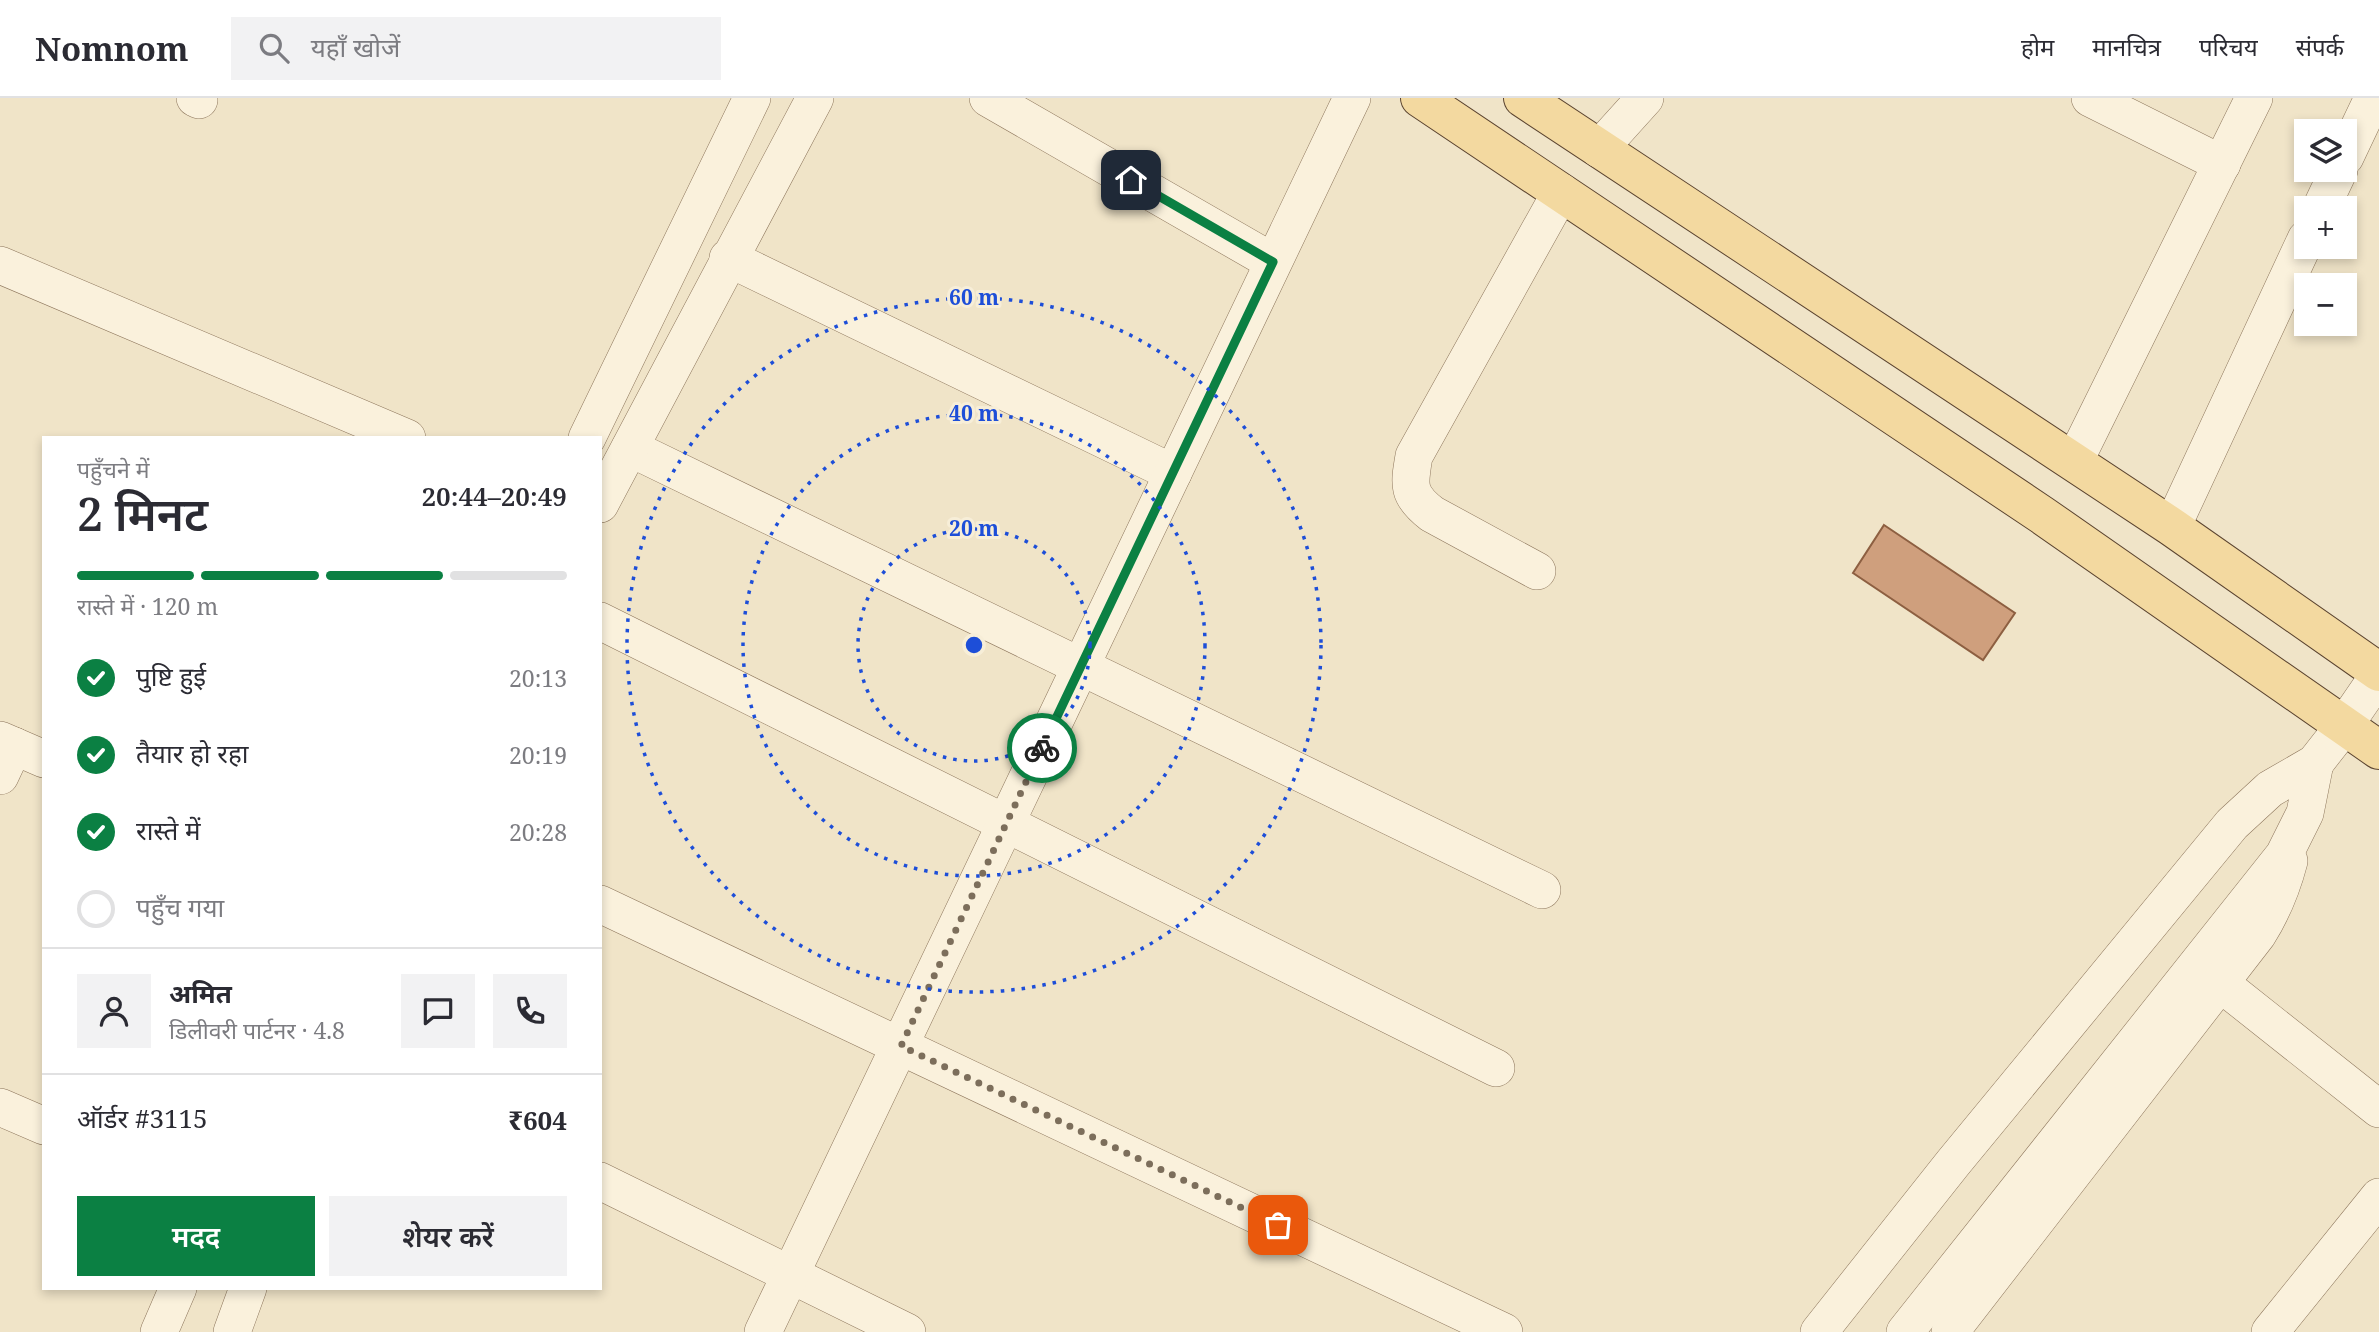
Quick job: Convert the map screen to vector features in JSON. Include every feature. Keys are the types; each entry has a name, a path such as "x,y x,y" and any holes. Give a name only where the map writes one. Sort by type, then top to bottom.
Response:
{"main road":[{"path":"1420,98 2042,515 2379,750"},
{"path":"1523,98 2172,527 2379,674"}],"street":[{"path":"588,436 752,98"},
{"path":"602,500 815,98"},
{"path":"988,98 1273,262"},
{"path":"763,1332 1352,98"},
{"path":"1599,149 1644,98"},
{"path":"2090,98 2222,164"},
{"path":"2074,462 2255,98"},
{"path":"2357,132 2373,98"},
{"path":"1537,571 1432,514 1416,502 1409,482 1414,456 1561,192"},
{"path":"729,258 1173,473"},
{"path":"2172,527 2297,259"},
{"path":"0,265 402,436"},
{"path":"630,447 1542,890"},
{"path":"602,622 1496,1068"},
{"path":"1819,1332 1953,1163 2232,824 2270,789 2315,762 2344,726 2379,674"},
{"path":"1905,1332 2284,855 2305,813 2315,762"},
{"path":"1950,1332 2273,911 2295,835"},
{"path":"602,905 1504,1332"},
{"path":"2220,983 2379,1109"},
{"path":"0,1107 42,1125"},
{"path":"602,1182 907,1332"},
{"path":"2270,1332 2379,1197"},
{"path":"159,1332 177,1290"},
{"path":"232,1332 247,1290"}],"building":[{"path":"1884,525 2015,613 1983,660 1853,573"}],"way so far":[{"path":"1042,748 901,1046 1278,1225"}],"route":[{"path":"1042,748 1273,262 1131,180"}]}
